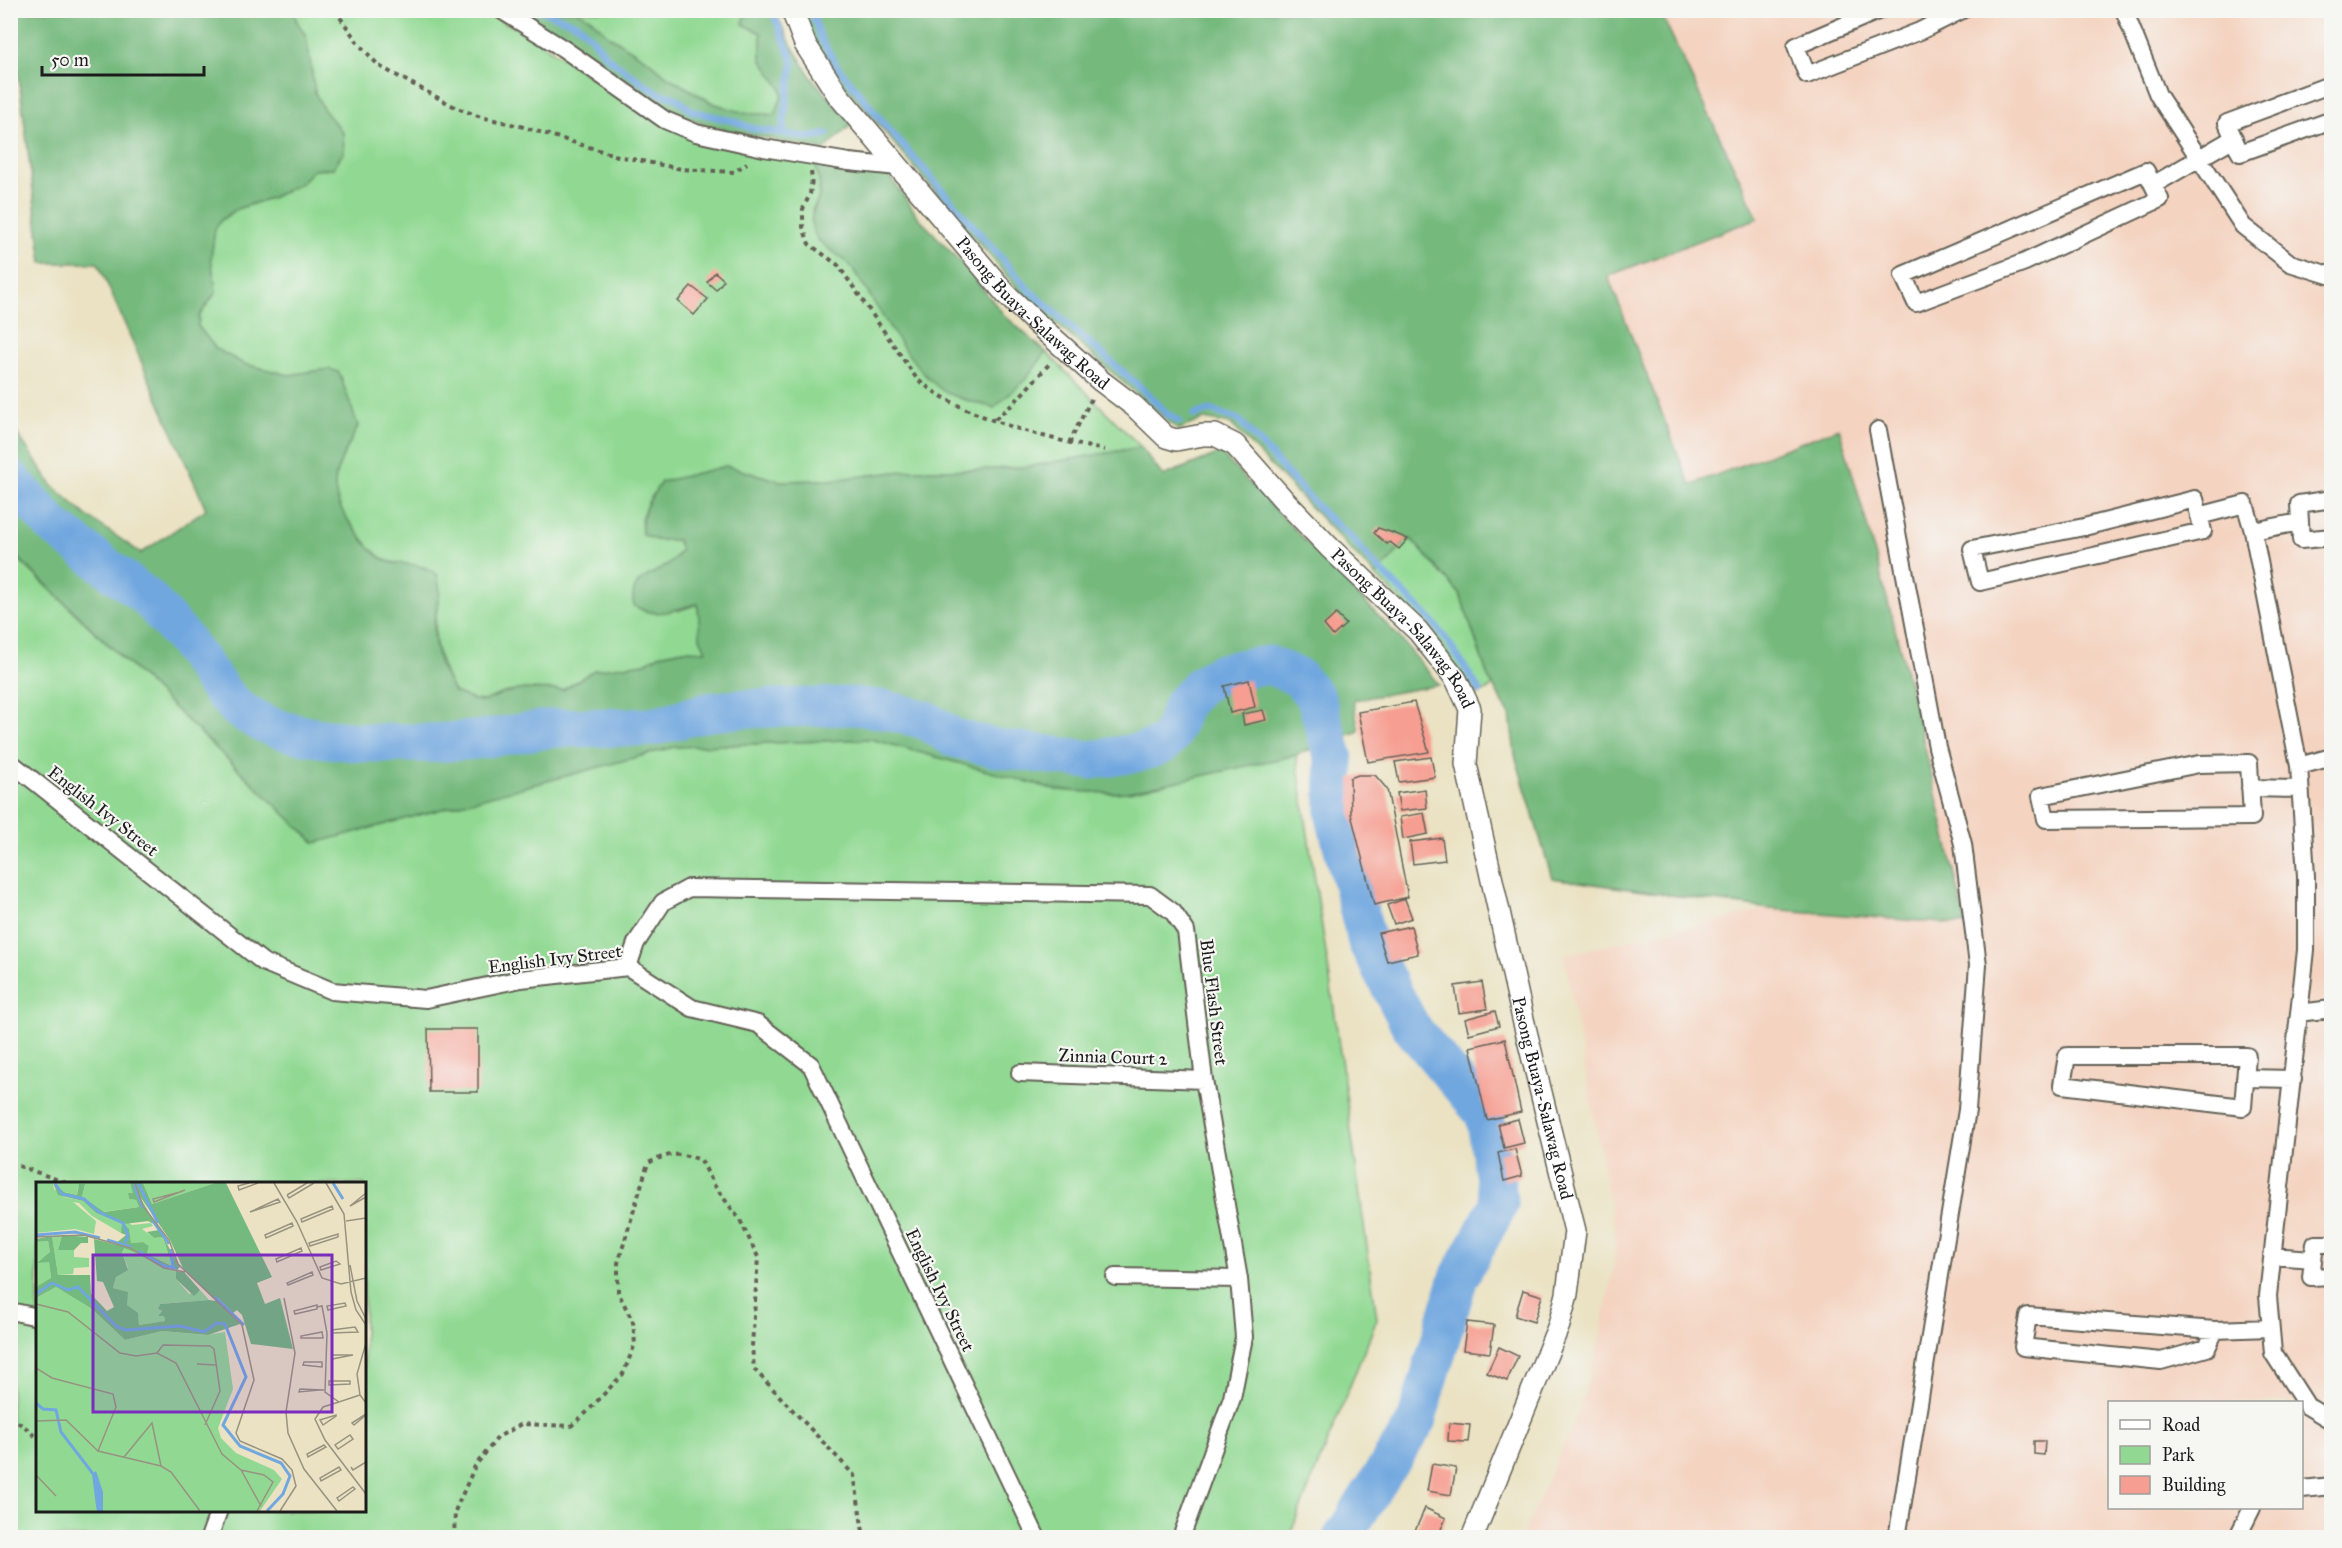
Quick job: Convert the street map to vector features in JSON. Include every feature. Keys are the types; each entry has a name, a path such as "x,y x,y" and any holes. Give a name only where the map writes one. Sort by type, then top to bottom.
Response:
{"street":[{"path":"501,10 564,49 665,120 696,133 764,148 898,167"},
{"name":"Pasong Buaya-Salawag Road","path":"792,10 805,45 818,68 898,167 1006,294 1063,348 1134,406 1166,436 1176,440 1215,435 1235,445 1329,547 1418,631 1456,680 1470,708 1466,764 1523,1019 1575,1231 1567,1294 1559,1325 1481,1510 1472,1538"},
{"path":"1880,10 1796,46 1807,75 1920,31 1962,10"},
{"path":"2124,10 2158,95 2243,226 2290,263 2331,276"},
{"path":"2331,84 2227,123 2240,153 2331,120"},
{"path":"2152,185 2234,138"},
{"path":"2146,171 2152,185 2160,199 2025,262 1916,303 1903,275 2146,171"},
{"path":"1878,430 1937,747 1963,844 1978,965 1967,1110 1897,1538"},
{"path":"2195,499 2199,516 2202,531 1980,582 1972,549 2084,527 2195,499"},
{"path":"2331,499 2299,504 2301,540 2331,537"},
{"path":"2199,516 2245,504 2253,531 2299,766 2306,876 2306,950 2268,1296 2273,1353 2307,1406 2331,1421"},
{"path":"2253,531 2300,522"},
{"path":"2299,766 2331,757"},
{"name":"English Ivy Street","path":"10,762 263,962 332,991 426,999 521,980 628,967 692,1008 758,1023 811,1065 1037,1538"},
{"path":"2249,763 2250,788 2252,817 2046,819 2041,796 2199,764 2249,763"},
{"path":"2250,788 2299,789"},
{"name":"Blue Flash Street","path":"628,967 636,942 663,902 689,888 1150,895 1173,912 1186,931 1204,1080 1239,1279 1244,1337 1232,1398 1181,1538"},
{"path":"2299,1013 2331,1009"},
{"path":"2067,1056 2247,1056 2246,1078 2243,1107 2062,1085 2067,1056"},
{"name":"Zinnia Court 2","path":"1020,1073 1204,1080"},
{"path":"2246,1078 2293,1079"},
{"path":"2331,1244 2315,1244 2311,1276 2331,1276"},
{"path":"2272,1256 2313,1259"},
{"path":"1115,1277 1239,1279"},
{"path":"10,1311 36,1317"},
{"path":"2215,1330 2207,1348 2161,1361 2023,1347 2028,1316 2215,1330 2270,1328"},
{"path":"2303,1489 2331,1486"},
{"path":"2237,1538 2252,1509"},
{"path":"209,1538 218,1512"}],"path":[{"path":"335,10 358,43 379,66 438,99 481,117 520,126 618,156 681,169 734,172 764,148"},
{"path":"806,155 812,178 810,194 803,209 803,227 809,244 838,264 917,379 931,391 960,406 994,419 1069,443 1105,450"},
{"path":"994,419 1013,404 1063,348"},
{"path":"1069,443 1101,381"},
{"path":"454,1538 455,1511 475,1466 498,1437 522,1424 571,1426 623,1374 635,1344 633,1322 618,1292 618,1263 648,1163 665,1155 685,1155 701,1160 714,1185 740,1220 758,1257 752,1346 754,1369 854,1475 864,1538"},
{"path":"10,1162 65,1182"},
{"path":"10,1417 36,1437"}],"shaded area":[{"path":"869,11 2331,11 2331,1537 1522,1537 1578,1413 1597,1351 1614,1266 1615,1232 1564,955 1768,909 1552,878 1515,755 1510,715 1412,540 1350,518"}],"green space":[{"path":"13,11 294,11 296,20 306,36 315,93 324,110 343,133 344,152 333,168 313,170 300,184 273,197 237,209 221,220 215,229 211,258 216,292 199,316 198,326 216,349 244,364 289,375 329,369 339,372 358,426 338,469 335,492 346,517 378,555 390,562 414,565 437,574 440,591 434,622 435,642 440,665 454,692 474,700 484,701 504,693 524,689 563,690 594,670 645,663 659,655 684,650 706,651 700,638 698,604 658,613 634,606 633,597 637,584 669,563 681,550 677,540 656,540 642,534 644,512 661,482 726,466 780,481 830,480 912,470 1026,467 1141,447 1163,476 1220,453 1399,637 1439,685 1353,700 1359,731 1296,755 1128,792 1057,790 871,739 674,747 315,843 11,551 10,423 52,485 87,516 141,553 206,509 98,263 42,263 14,39"},
{"path":"294,11 484,11 532,37 638,110 815,165 820,184 818,200 812,210 817,240 832,249 850,265 902,344 1026,379 1046,352 1141,447 1026,467 912,470 830,480 780,481 726,466 648,502 641,518 642,534 656,540 677,540 681,550 670,563 637,583 678,611 698,604 699,621 707,651 683,650 659,655 645,663 595,670 563,690 504,693 484,701 474,700 454,692 442,666 436,643 435,632 440,591 427,568 390,562 381,558 359,535 339,505 335,493 337,470 358,426 329,369 289,375 244,364 216,349 198,326 199,316 216,292 211,258 215,229 221,220 237,209 273,197 300,184 313,170 333,168 343,133 324,110 315,93 306,36 296,20"},
{"path":"511,11 576,11 590,18 609,36 649,61 666,76 712,103 744,113 775,115 782,96 781,88 761,59 761,33 743,24 746,11 775,11 792,46 811,77 852,124 824,150 712,127 672,113 643,97"},
{"path":"576,11 746,11 743,24 761,33 761,59 781,87 782,96 775,115 744,113 713,103 666,76 649,61 609,36 590,18"},
{"path":"800,11 1660,11 1758,218 1608,276 1690,485 1839,428 1907,675 1966,925 1770,909 1552,878 1515,755 1510,715 1488,677 1460,594 1412,540 1408,539 1376,576 1231,424 1204,419 1178,430 1023,295 825,62"},
{"path":"815,165 889,175 919,218 965,267 1004,315 1046,352 1026,379 994,408 954,396 930,380 905,350 852,268 818,239 812,222 820,191"},
{"path":"1408,539 1412,540 1460,594 1493,686 1477,696 1431,630 1376,576"},
{"path":"10,551 315,843 674,747 871,739 1057,790 1108,793 1128,792 1296,755 1377,1319 1289,1537 11,1537"}],"building":[{"path":"715,272 724,280 716,290 707,282"},
{"path":"691,286 708,299 694,315 678,301"},
{"path":"1378,528 1408,539 1399,549 1390,542 1387,544 1374,533"},
{"path":"1336,614 1346,624 1333,636 1324,625"},
{"path":"1249,680 1255,707 1230,713 1224,686"},
{"path":"1414,702 1429,752 1368,762 1358,712"},
{"path":"1263,710 1266,720 1244,725 1242,714"},
{"path":"1431,757 1435,777 1399,782 1395,762"},
{"path":"1358,775 1375,775 1387,789 1408,897 1374,905 1351,814 1350,778"},
{"path":"1425,789 1427,808 1400,811 1397,793"},
{"path":"1424,813 1428,834 1403,839 1400,817"},
{"path":"1442,838 1445,860 1413,864 1410,842"},
{"path":"1405,899 1412,918 1394,924 1387,905"},
{"path":"1411,926 1418,954 1387,961 1378,933"},
{"path":"1482,982 1487,1009 1459,1013 1455,986"},
{"path":"1495,1011 1499,1026 1469,1034 1465,1019"},
{"path":"428,1029 478,1029 478,1092 429,1092"},
{"path":"1505,1039 1521,1112 1487,1120 1470,1047"},
{"path":"1518,1119 1524,1143 1504,1148 1498,1124"},
{"path":"1515,1149 1522,1176 1504,1181 1498,1153"},
{"path":"1523,1290 1542,1296 1534,1322 1515,1316"},
{"path":"1467,1322 1494,1325 1490,1353 1463,1350"},
{"path":"1499,1347 1518,1356 1507,1381 1487,1373"},
{"path":"1449,1423 1470,1425 1468,1442 1448,1441"},
{"path":"2034,1441 2045,1441 2044,1455 2034,1454"},
{"path":"1432,1464 1456,1468 1451,1495 1427,1491"},
{"path":"1425,1508 1446,1518 1437,1538 1412,1538"}],"waterway":[{"path":"539,10 577,24 607,57 658,93 676,98 692,111 737,122 750,128 810,138 827,134"},
{"path":"772,10 793,62 782,133"},
{"path":"811,10 821,39 837,66 886,126 1029,290 1150,396 1167,414 1179,421"},
{"path":"1194,415 1210,410 1239,420 1325,515 1351,537 1372,562 1430,619 1480,691"},
{"path":"10,478 53,526 148,598 186,641 222,692 238,709 264,724 320,738 367,743 433,743 475,740 554,728 651,727 708,712 739,709 854,706 886,710 926,720 954,738 995,748 1090,760 1141,752 1162,745 1171,736 1183,704 1198,687 1218,674 1269,665 1298,677 1316,698 1334,759 1335,817 1367,942 1411,1027 1485,1115 1499,1204 1459,1277 1416,1422 1342,1538"}]}
